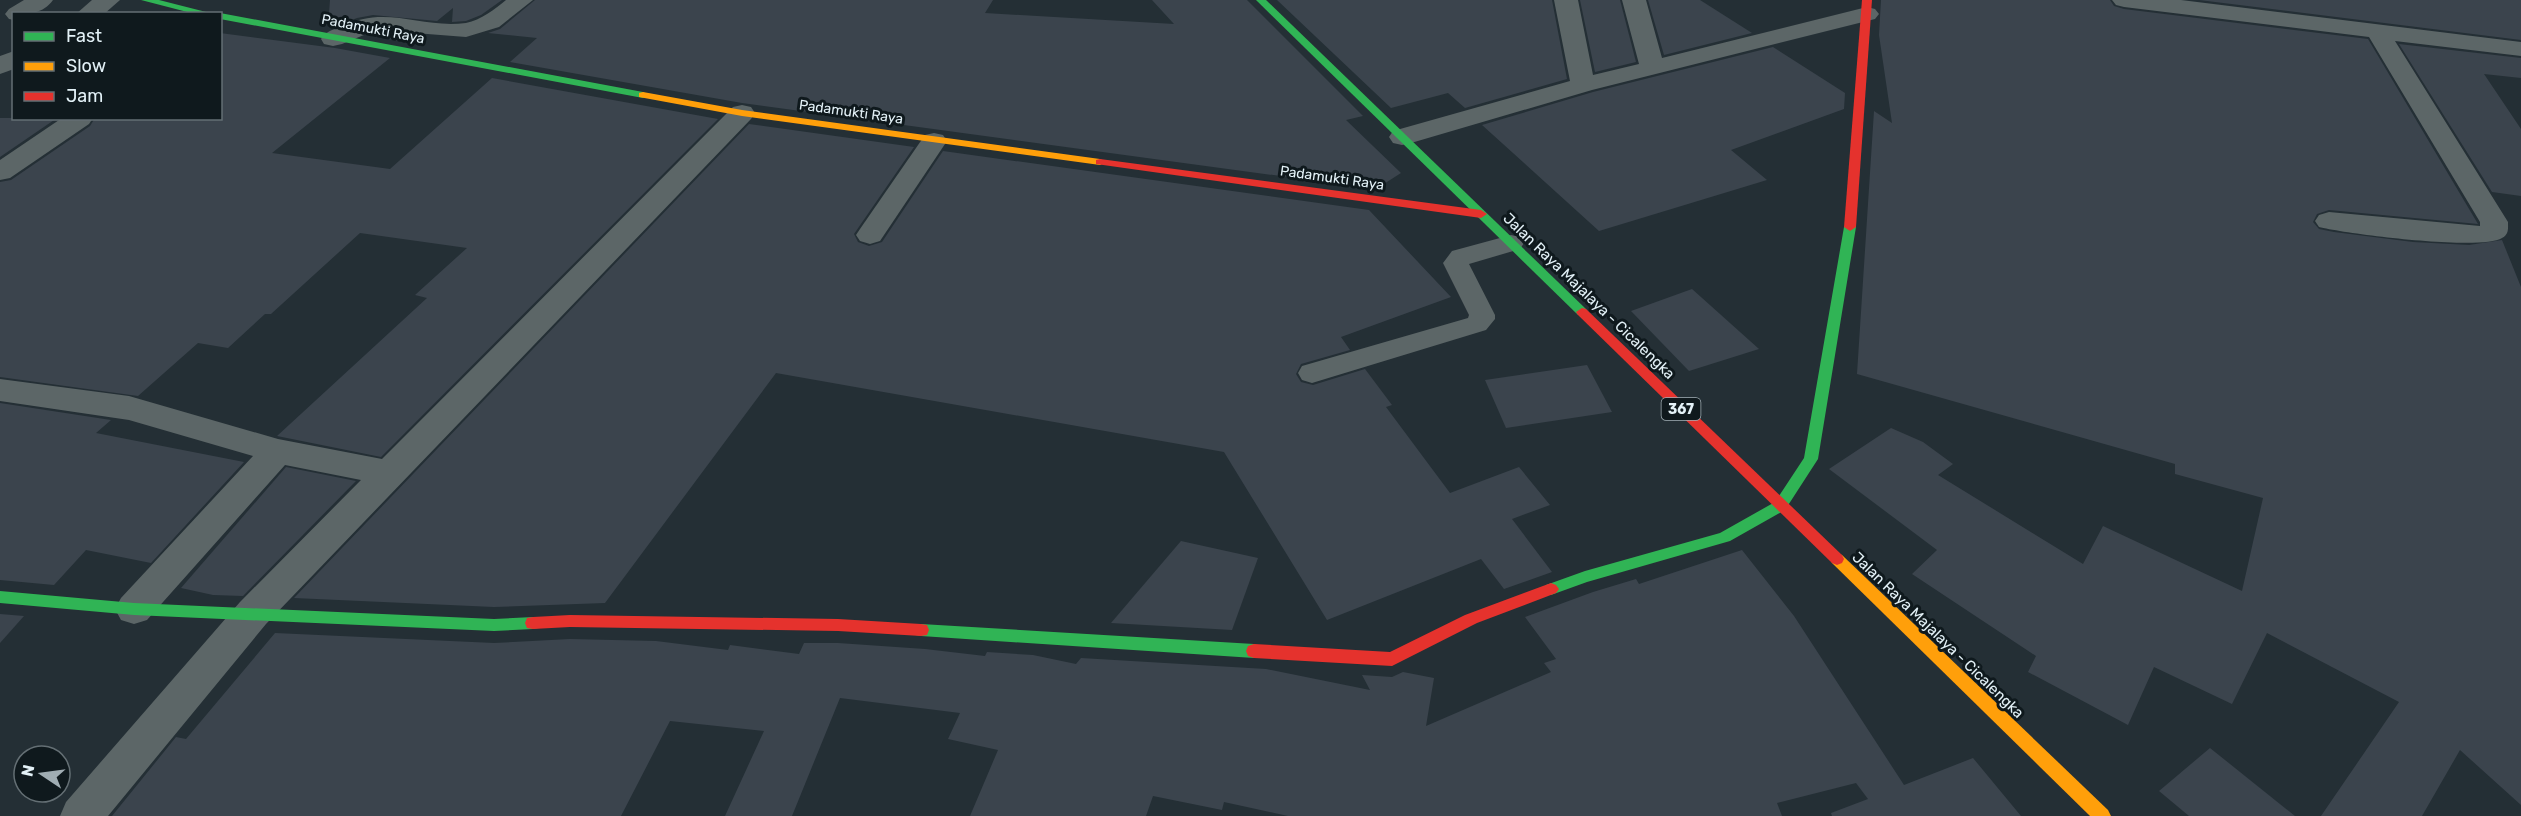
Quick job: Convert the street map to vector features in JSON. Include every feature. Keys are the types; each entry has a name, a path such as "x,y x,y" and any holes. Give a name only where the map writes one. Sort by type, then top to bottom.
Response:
{"street":[{"path":"19,12 41,0"},
{"path":"90,12 108,0"},
{"name":"Padamukti Raya","path":"146,0 196,12"},
{"path":"333,39 367,24 382,23 466,31 482,27 498,18 520,0"},
{"name":"Jalan Raya Majalaya - Cicalengka","path":"1261,0 2102,816"},
{"path":"1566,0 1583,85"},
{"path":"1634,0 1652,67"},
{"path":"2124,0 2521,49"},
{"path":"0,597 134,609 494,625 570,621 838,626 1392,659 1471,619 1585,577 1725,537 1780,506 1811,459 1850,225 1867,7 1402,137"},
{"name":"Padamukti Raya","path":"222,18 742,113 1481,214"},
{"path":"2329,220 2462,235 2483,235 2494,231 2494,222 2377,31"},
{"path":"81,816 253,613 742,113"},
{"path":"0,172 77,120"},
{"path":"870,235 934,141"},
{"path":"0,390 129,408 278,451 389,473"},
{"path":"134,609 278,451"}],"lane":[{"path":"1312,374 1477,324 1482,319 1482,315 1457,268 1457,259 1511,243"}],"building":[{"path":"330,0 502,0 481,15 466,21 452,22 453,8 437,21 373,15 357,18 331,28 328,27"},
{"path":"535,0 993,0 985,13 1174,24 1152,0 1247,0 1363,116 1346,120 1401,173 1376,189 742,103 510,62 537,38 488,33 500,29"},
{"path":"1277,0 1552,0 1567,79 1465,108 1448,93 1391,108"},
{"path":"1580,0 1620,0 1636,62 1595,72"},
{"path":"1648,0 1700,0 1752,33 1664,55"},
{"path":"1881,0 2110,0 2114,6 2124,9 2368,39 2478,224 2329,210 2317,214 2313,222 2319,229 2334,232 2413,242 2469,245 2502,240 2521,287 2521,805 2460,750 2422,816 2321,816 2399,702 2267,633 2232,704 2154,667 2128,725 2028,672 2036,656 1912,574 1937,550 1829,469 1891,428 1923,442 1953,464 1938,475 2083,564 2103,526 2242,591 2263,498 2175,474 2175,464 1857,374 1874,111 1892,123 1879,35"},
{"path":"2199,0 2521,0 2521,40"},
{"path":"376,32 418,36 409,43 369,35"},
{"path":"222,33 335,48 390,58 272,153 390,169 492,78 718,119 381,457 277,436 427,298 415,295 467,248 360,233 271,314 265,314 228,348 198,343 138,396 0,377 0,182 11,180 90,126 94,120 222,120"},
{"path":"2399,44 2521,58 2521,78 2484,74 2521,129 2521,196 2492,192"},
{"path":"1773,47 1845,93 1844,109 1731,150 1767,180 1599,231 1482,125 1593,92"},
{"path":"0,118 54,120 0,157"},
{"path":"749,124 914,147 854,234 858,242 869,246 882,242 943,151 1369,210 1451,297 1341,337 1350,350 1301,364 1296,374 1301,382 1313,385 1365,369 1392,405 1386,407 1450,493 1519,467 1550,505 1512,519 1552,572 1504,589 1481,559 1327,620 1224,452 776,373 605,603 494,607 294,598"},
{"path":"1692,289 1759,349 1689,371 1631,311"},
{"path":"1587,365 1612,412 1506,428 1485,380"},
{"path":"0,403 111,420 96,433 244,462 151,563 86,550 54,585 0,580"},
{"path":"286,467 356,481 243,596 213,595 181,588"},
{"path":"1181,541 1258,558 1232,630 1111,623"},
{"path":"1742,550 1794,616 1904,785 1973,758 2021,816 1832,816 1831,813 1868,799 1856,783 1777,803 1782,816 1288,816 1224,802 1222,810 1153,796 1146,816 970,816 998,750 948,739 960,713 840,698 792,816 725,816 764,731 670,721 621,816 112,816 176,737 186,739 275,633 494,643 570,639 656,641 728,650 730,645 799,654 804,643 838,643 985,656 987,652 1033,655 1076,664 1081,658 1266,669 1370,690 1362,675 1392,677 1403,672 1434,678 1426,726 1551,672 1544,663 1556,659 1525,617 1593,592 1636,579 1639,584"},
{"path":"0,614 24,616 0,643"},
{"path":"2210,748 2295,816 2189,816 2159,791"}],"traffic: fast":[{"path":"146,0 201,12"},
{"path":"1261,0 1582,312"},
{"path":"222,16 643,95"},
{"path":"1551,589 1725,537 1780,506 1811,459 1850,227"},
{"path":"0,597 134,609 494,625 533,623"},
{"path":"921,630 1254,651"}],"traffic: slow":[{"path":"643,95 742,113 1100,162"},
{"path":"1837,559 2102,816"}],"traffic: jam":[{"path":"1850,227 1867,0"},
{"path":"1100,162 1481,214"},
{"path":"1582,312 1837,559"},
{"path":"1254,651 1392,659 1471,619 1551,589"},
{"path":"533,623 570,621 838,625 921,630"}]}
